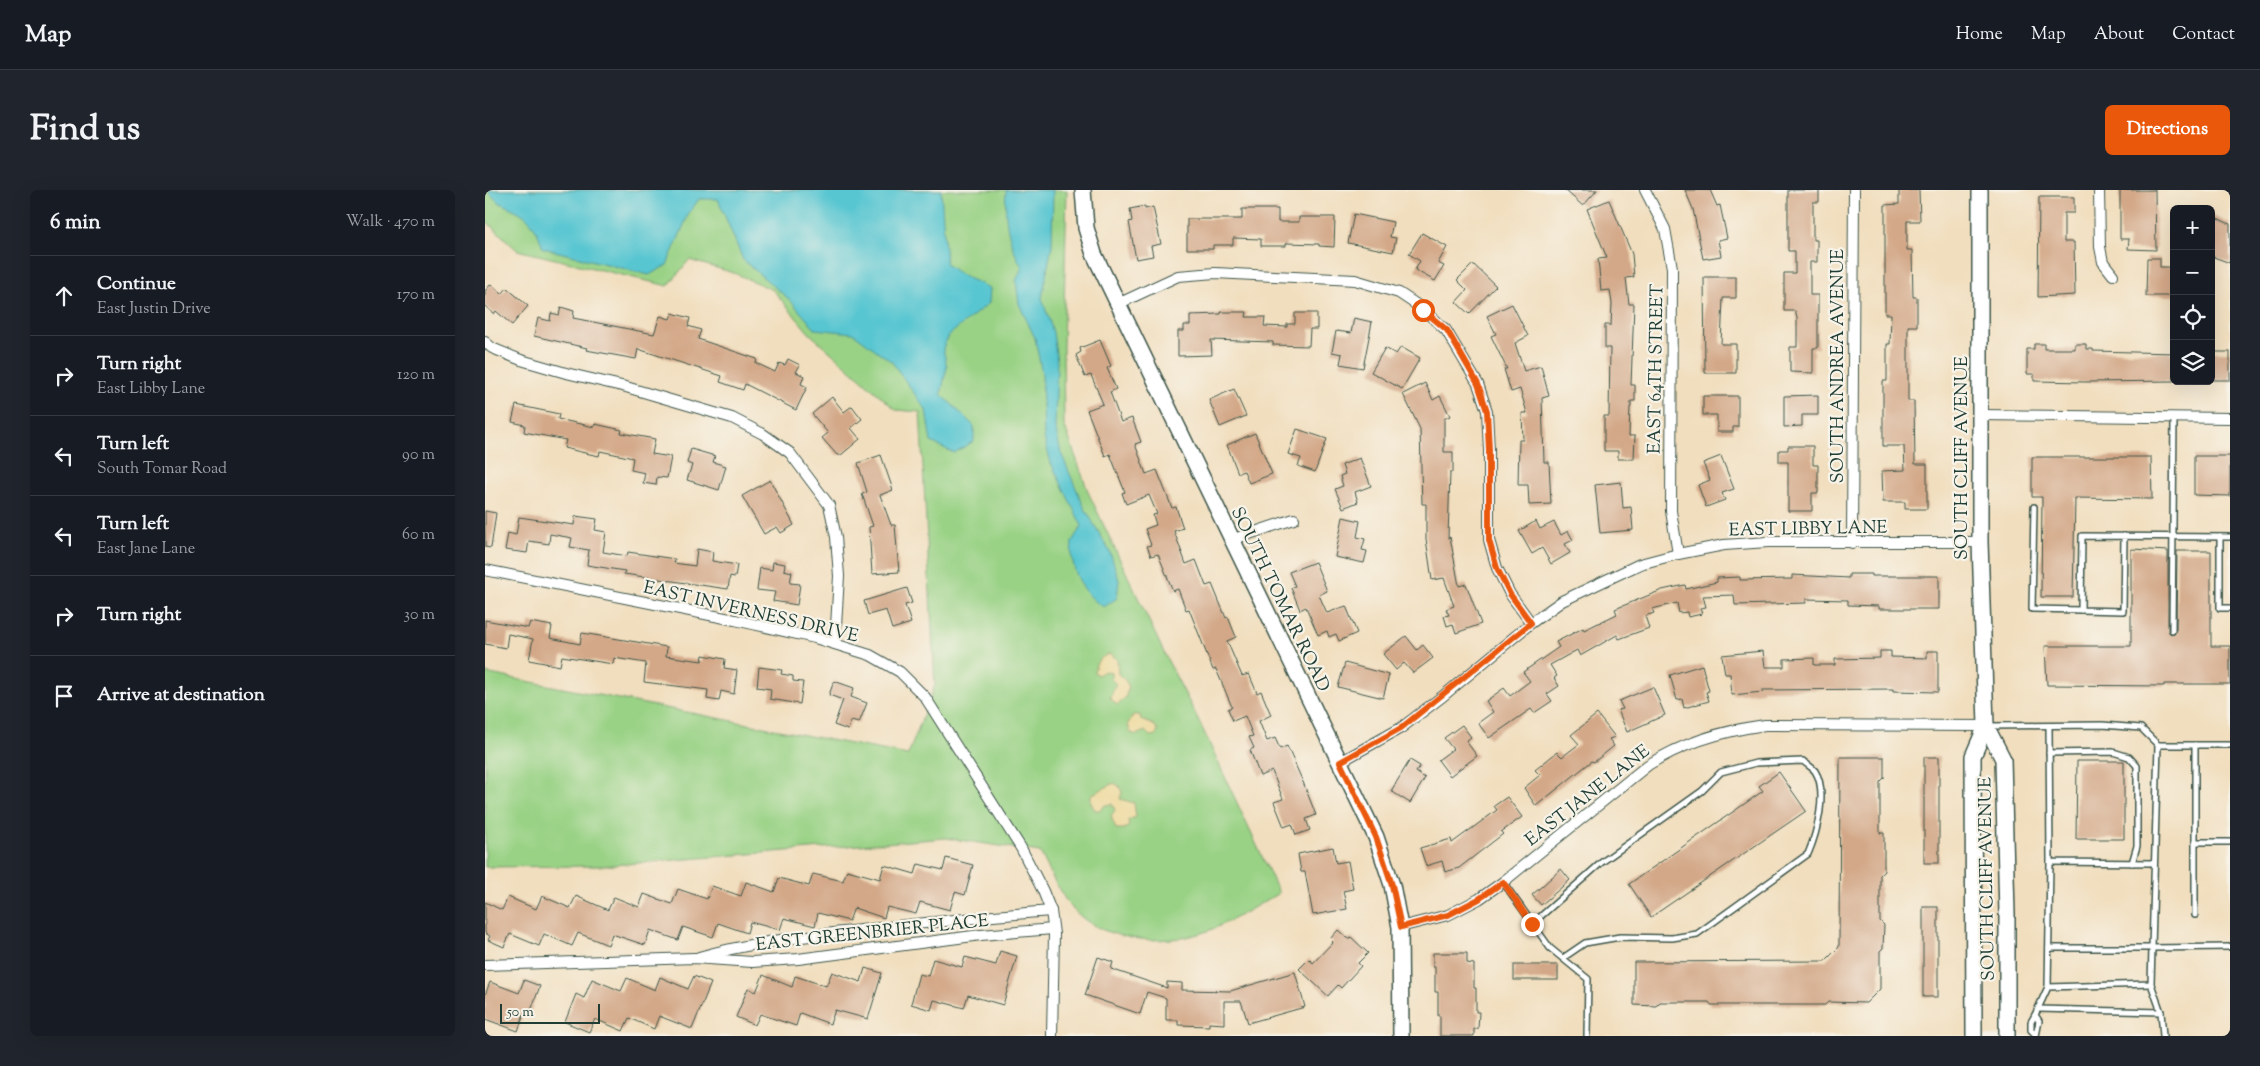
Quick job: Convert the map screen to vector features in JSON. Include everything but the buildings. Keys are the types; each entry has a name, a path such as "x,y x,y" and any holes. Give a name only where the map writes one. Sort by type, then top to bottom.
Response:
{"main road":[{"name":"SOUTH TOMAR ROAD","path":"1083,190 1086,228 1091,245 1231,540 1376,837 1392,885 1401,927 1401,1036"},
{"name":"SOUTH CLIFF AVENUE","path":"1973,1036 1973,756 1986,726 1980,542 1980,190"},
{"name":"SOUTH CLIFF AVENUE","path":"1986,726 2003,759 2007,914 2007,1036"}],"street":[{"name":"EAST 64TH STREET","path":"1645,190 1665,229 1672,268 1671,501 1678,554"},
{"name":"SOUTH ANDREA AVENUE","path":"1852,543 1854,190"},
{"path":"2099,190 2100,247 2103,262 2113,275"},
{"path":"1120,303 1178,276 1215,273 1355,280 1399,293 1423,310 1447,330 1478,384 1487,411 1489,540 1497,568 1510,594 1531,623"},
{"path":"485,342 492,348 529,362 626,387 733,418 763,434 790,453 829,505 836,536 839,576 835,643"},
{"path":"1980,416 2230,418"},
{"path":"1231,540 1294,519"},
{"name":"EAST LIBBY LANE","path":"1340,762 1401,728 1531,623 1562,602 1640,564 1724,545 1768,542 1980,542"},
{"name":"EAST INVERNESS DRIVE","path":"485,570 735,620 835,643 870,655 900,672 925,697 1021,848 1051,911 1053,929 1052,1036"},
{"name":"EAST JANE LANE","path":"1401,927 1448,915 1479,899 1503,882 1612,792 1648,765 1671,751 1702,738 1735,729 1765,725 1986,726"},
{"name":"EAST GREENBRIER PLACE","path":"693,958 728,948 785,939 981,916 1051,911"},
{"name":"EAST GREENBRIER PLACE","path":"485,965 693,958 752,962 798,959 981,935 1053,929"}],"lane":[{"path":"2172,630 2174,417"},
{"path":"2034,507 2032,609 2123,611 2124,536"},
{"path":"2081,610 2082,536 2230,537"},
{"path":"2220,537 2220,608 2230,608"},
{"path":"1986,726 2103,725 2141,728 2158,745 2230,745"},
{"path":"2036,1035 2039,1030 2039,1021 2035,1015 2048,987 2050,862 2049,726"},
{"path":"2158,745 2151,984 2161,1012 2163,1036"},
{"path":"2195,745 2195,915"},
{"path":"2049,753 2113,752 2129,757 2137,766 2137,846 2132,863"},
{"path":"1532,924 1602,862 1702,791 1721,772 1756,763 1803,761 1815,771 1822,790 1815,837 1808,854 1697,934 1672,938 1620,936 1585,943 1563,958"},
{"path":"2195,842 2230,842"},
{"path":"2050,862 2154,863"},
{"path":"1503,882 1550,948 1588,979 1587,1036"},
{"path":"2049,948 2230,947"},
{"path":"2048,987 2151,984"},
{"path":"2038,1009 2161,1012"}],"green space":[{"path":"485,190 1067,190 1063,347 1064,424 1089,494 1167,659 1198,719 1279,893 1215,928 1198,934 1160,940 1120,936 1086,920 1072,908 1063,895 1040,852 946,838 601,866 485,867 485,673 908,755 935,685 920,412 896,410 809,333 773,290 734,273 689,260 668,286 517,250 485,220"}],"sand":[{"path":"1110,654 1117,659 1118,674 1129,687 1125,698 1117,705 1110,698 1116,684 1111,679 1111,672 1105,671 1098,675 1094,672 1099,660"},
{"path":"1133,715 1140,715 1141,720 1154,725 1158,731 1156,735 1150,736 1145,731 1136,735 1130,732 1128,724"},
{"path":"1114,783 1119,786 1122,792 1120,799 1134,803 1136,817 1128,820 1129,826 1124,829 1116,829 1111,816 1115,810 1112,804 1105,805 1101,810 1095,810 1091,803 1091,795"}],"water":[{"path":"488,190 941,190 946,264 961,275 990,288 989,303 949,335 943,348 947,367 941,394 974,426 974,441 954,453 931,442 926,410 892,362 853,333 815,329 791,301 743,260 718,199 699,199 689,213 667,265 649,275 543,248 529,220 521,213 501,203"},
{"path":"1006,190 1053,190 1052,245 1042,298 1053,332 1057,361 1055,426 1061,453 1084,507 1110,552 1119,580 1117,598 1104,607 1090,596 1075,571 1072,543 1082,526 1051,463 1044,438 1042,374 1035,338 1019,304 1016,281 1022,267 1013,249 1008,230"}],"route":[{"path":"1423,310 1447,330 1478,384 1487,411 1489,540 1497,568 1510,594 1531,623 1401,728 1340,762 1376,837 1392,885 1401,927 1448,915 1479,899 1503,882 1532,924"}]}
